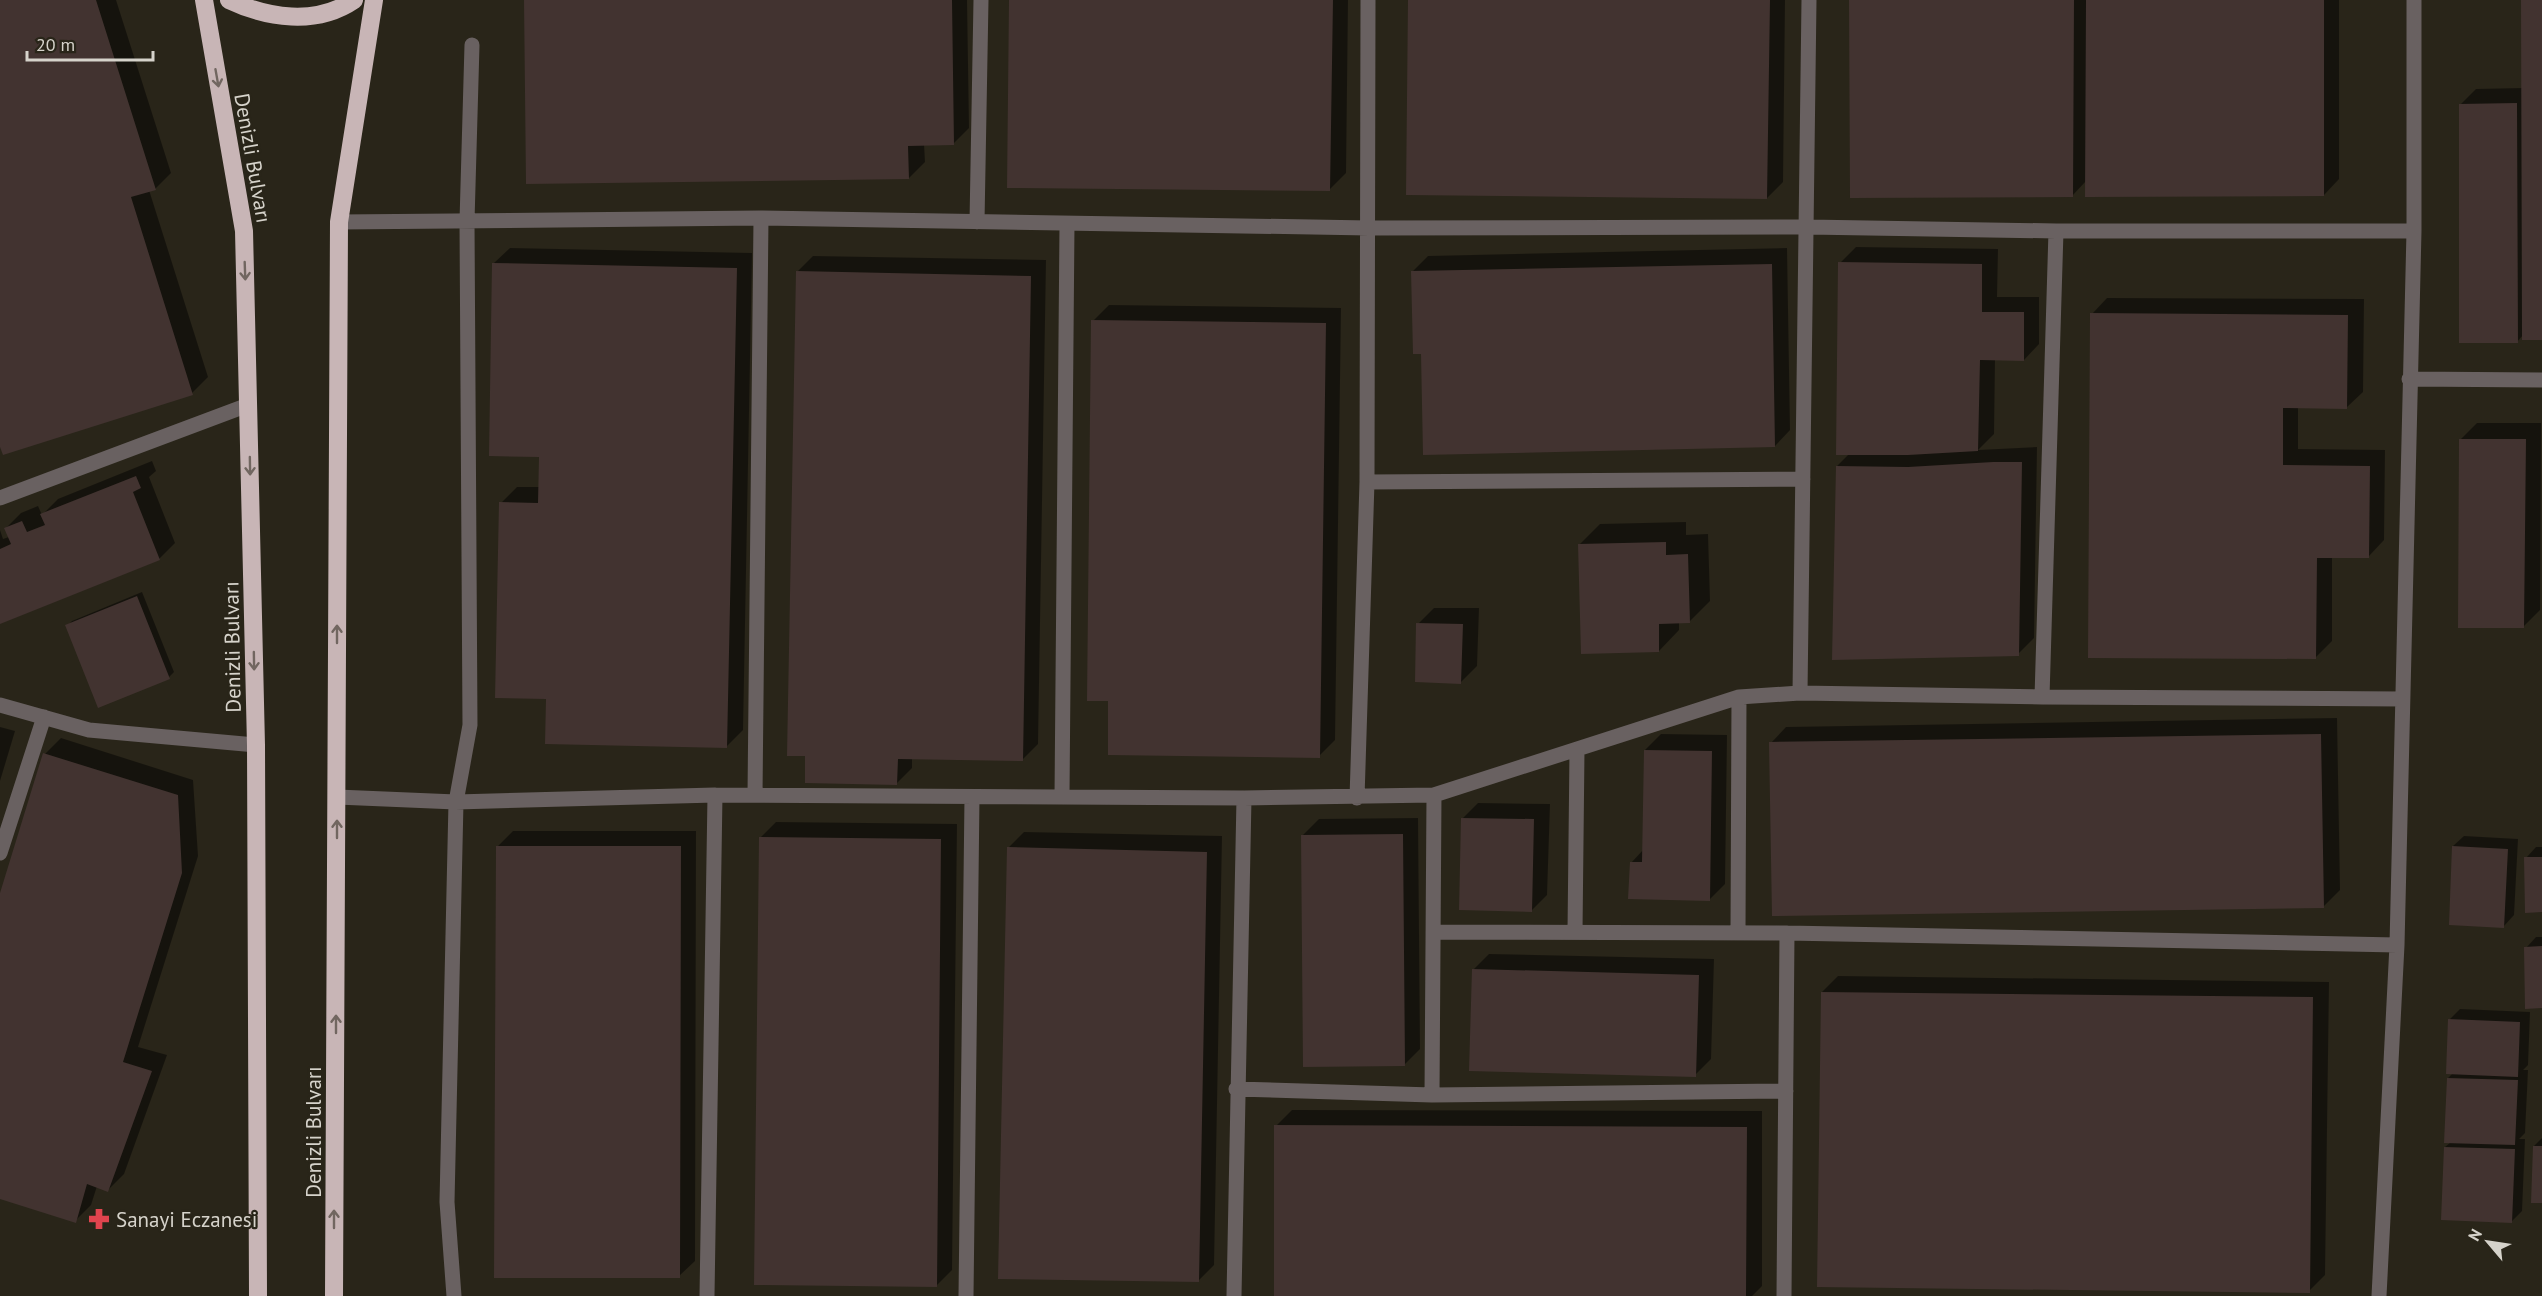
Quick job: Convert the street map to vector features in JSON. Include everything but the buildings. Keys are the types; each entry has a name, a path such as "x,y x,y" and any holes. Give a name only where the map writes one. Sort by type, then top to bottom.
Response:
{"highway":[{"name":"Denizli Bulvarı","path":"204,0 244,231 256,745 257,1290"},
{"path":"229,0 267,15 306,17 344,6 354,0"},
{"name":"Denizli Bulvarı","path":"334,1287 339,222 374,0"}],"street":[{"path":"977,222 981,0"},
{"path":"1357,798 1367,482 1368,0"},
{"path":"1800,693 1808,227 1809,0"},
{"path":"2379,1296 2397,945 2414,231 2415,0"},
{"path":"454,1296 447,1202 456,802 470,725 468,221 472,45"},
{"path":"339,222 761,218 1368,228 1808,227 2056,231 2414,231"},
{"path":"754,795 761,218"},
{"path":"1062,796 1067,224"},
{"path":"2043,697 2056,231"},
{"path":"2409,379 2542,380"},
{"path":"0,498 248,405"},
{"path":"1367,482 1803,479"},
{"path":"338,797 456,802 715,795 1244,798 1434,795 1738,697 1800,693 2402,699"},
{"path":"1738,697 1738,933"},
{"path":"0,705 89,730 256,745"},
{"path":"0,853 44,717"},
{"path":"1575,932 1577,750"},
{"path":"707,1296 715,795"},
{"path":"1432,1095 1434,795"},
{"path":"966,1296 972,797"},
{"path":"1234,1296 1236,1089 1244,798"},
{"path":"1433,932 1788,933 2397,945"},
{"path":"1784,1296 1788,933"},
{"path":"1236,1089 1432,1095 1786,1091"}],"place":[{"name":"Sanayi Eczanesi","path":"99,1219"}]}
